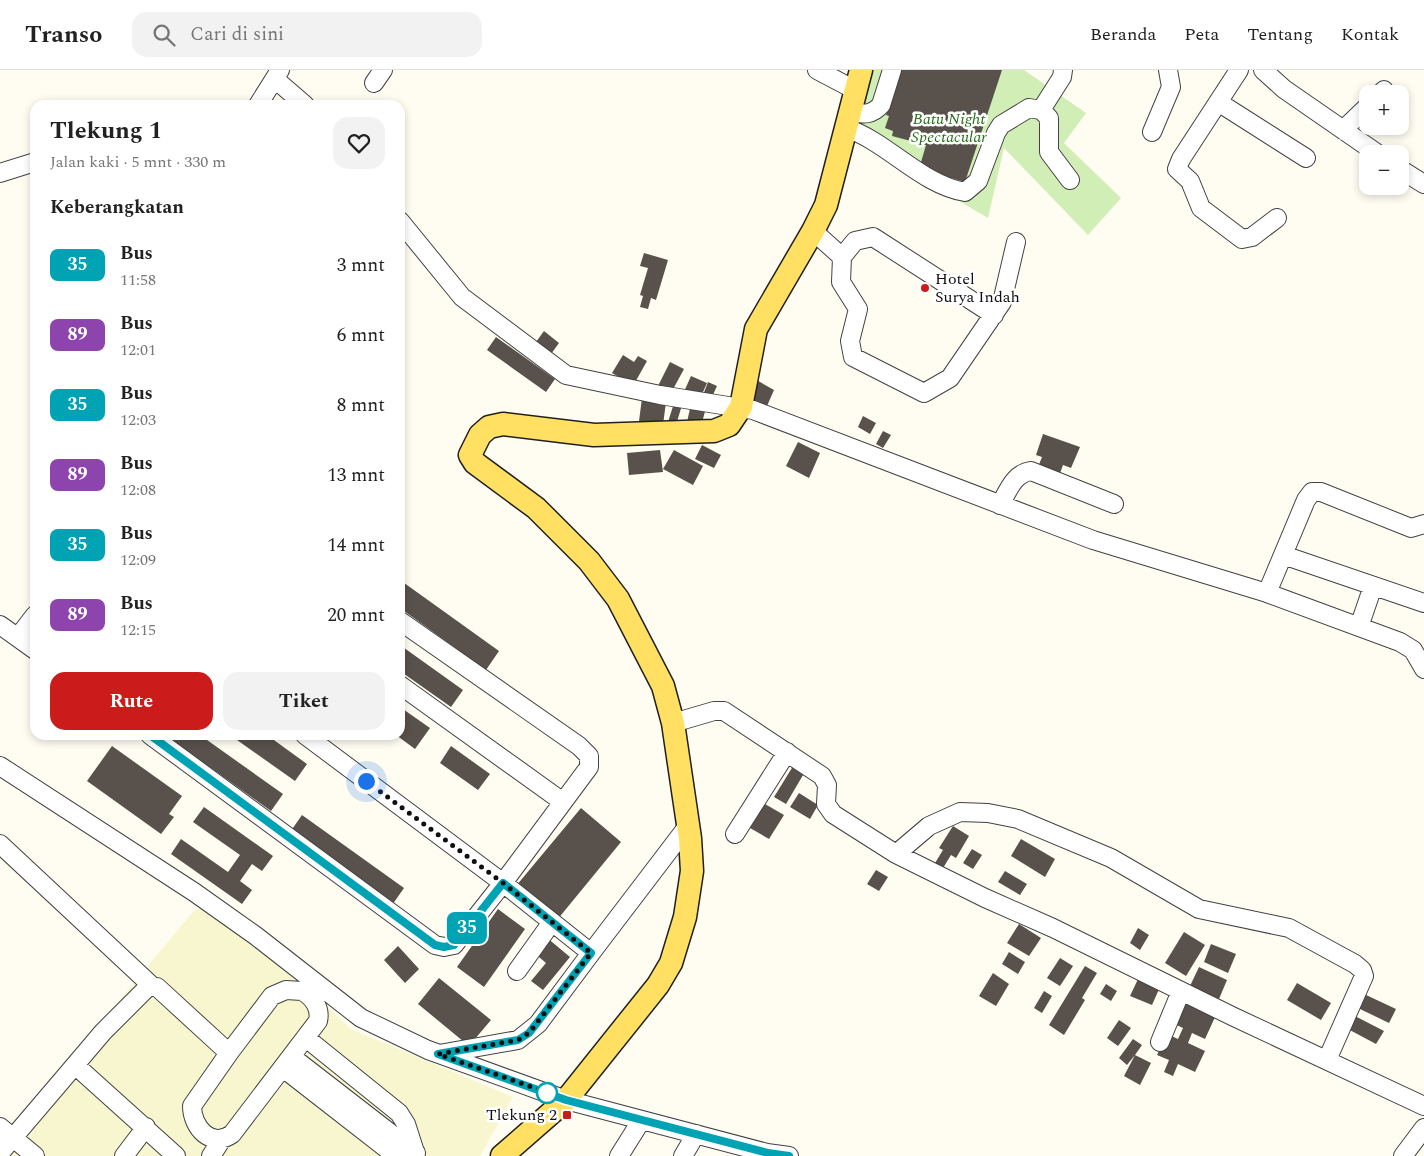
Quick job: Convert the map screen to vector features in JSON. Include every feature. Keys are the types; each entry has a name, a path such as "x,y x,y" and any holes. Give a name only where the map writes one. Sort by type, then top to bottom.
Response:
{"main road":[{"path":"502,1156 566,1100 641,1008 671,963 685,916 692,870 673,723 662,686 609,585 589,561 536,508 475,463 470,455 480,435 489,428 503,424 516,424 583,434 714,431 729,424 741,408 756,329 826,205 858,80"}],"street":[{"path":"817,70 858,80"},
{"path":"892,70 881,106 871,113 848,120 913,168 952,190 965,192 978,181 996,133 1002,125 1029,108 1041,110 1049,118 1049,152 1070,180"},
{"path":"1041,110 1062,77 1063,70"},
{"path":"1152,132 1171,87 1168,70"},
{"path":"1239,70 1181,159 1178,171 1190,181 1201,208 1242,239 1252,237 1276,218"},
{"path":"1263,70 1284,89 1365,145"},
{"path":"261,100 278,75 300,100"},
{"path":"1218,102 1306,158"},
{"path":"1343,130 1359,115"},
{"path":"0,173 30,164"},
{"path":"1409,175 1424,184"},
{"path":"405,227 462,297 562,373 575,378 660,395 753,410 1094,540 1267,593 1400,642 1413,650 1424,669"},
{"path":"813,231 842,257"},
{"path":"994,315 873,238 855,241 842,257 841,282 858,309 850,341 853,357 924,393 950,378 994,315 1002,302 1016,242"},
{"path":"1000,505 1016,477 1024,472 1031,471 1114,504"},
{"path":"1267,593 1306,500 1316,491 1420,528"},
{"path":"1283,554 1424,603"},
{"path":"1359,627 1373,586"},
{"path":"18,637 30,621"},
{"path":"0,625 30,646"},
{"path":"157,740 435,945 444,947 454,945 564,802 589,767 590,759 587,753 405,625"},
{"path":"405,689 564,802"},
{"path":"673,723 714,711 724,711 787,752 826,781 826,804 833,814 896,854 1424,1106"},
{"path":"311,740 503,883 591,953"},
{"path":"735,834 787,752"},
{"path":"0,766 194,892 256,936 361,1018 438,1054 566,1100 767,1154 789,1156"},
{"path":"896,854 929,826 946,816 960,812 988,813 1018,819 1112,858 1199,909 1289,928 1355,964 1362,970 1364,976 1327,1060"},
{"path":"438,1054 518,1040 529,1033 687,827"},
{"path":"0,844 152,986 157,987 230,1053"},
{"path":"517,970 552,922"},
{"path":"0,1153 6,1132 75,1065 103,1032 152,986"},
{"path":"211,1156 222,1139 232,1134 318,1021 320,1015 316,1003 302,991 286,990 272,996 192,1106 195,1123 201,1132 213,1138 222,1139"},
{"path":"1160,1042 1181,991"},
{"path":"306,1038 399,1113 406,1124 417,1154"},
{"path":"287,1062 417,1154"},
{"path":"287,1062 396,1156"},
{"path":"75,1065 176,1156"},
{"path":"619,1156 641,1121"},
{"path":"124,1156 146,1127"},
{"path":"1404,1156 1424,1128"},
{"path":"6,1132 35,1156"},
{"path":"683,1156 696,1134"}],"shaded area":[{"path":"203,904 254,937 351,1029 513,1097 480,1156 0,1156 0,1145 191,914"}],"green space":[{"name":"Batu Night Spectacular","path":"873,70 1024,70 1086,113 1064,143 1121,198 1088,235 1004,148 988,218 852,138"}],"building":[{"path":"894,70 1002,70 965,182 919,169 926,145 892,136 893,131 885,128 889,116 886,115 891,103"},
{"path":"644,253 668,260 656,300 651,298 648,309 640,307 643,296 640,295 648,268 640,266"},
{"path":"544,331 559,343 551,354 536,342"},
{"path":"496,337 555,379 546,392 487,350"},
{"path":"623,355 634,362 638,356 647,361 633,386 612,373"},
{"path":"670,362 684,369 671,393 658,386"},
{"path":"691,376 707,383 699,401 683,394"},
{"path":"753,378 774,390 767,406 749,402 756,390 748,385"},
{"path":"708,382 717,386 711,399 703,395"},
{"path":"642,398 666,402 663,425 639,421"},
{"path":"674,403 682,405 676,425 668,422"},
{"path":"691,404 706,408 701,426 687,422"},
{"path":"863,416 876,423 870,434 858,427"},
{"path":"883,431 891,435 883,448 876,444"},
{"path":"1043,434 1080,447 1071,468 1063,465 1059,476 1038,467 1042,457 1036,455"},
{"path":"798,442 820,453 809,478 786,466"},
{"path":"702,445 721,455 714,468 695,459"},
{"path":"660,450 663,472 629,475 627,453"},
{"path":"674,450 703,466 693,485 663,469"},
{"path":"405,584 499,651 486,670 405,612"},
{"path":"405,649 463,690 451,707 405,675"},
{"path":"405,710 430,728 415,749 403,740 405,740"},
{"path":"172,740 207,740 283,794 271,811"},
{"path":"237,740 274,740 307,764 295,781"},
{"path":"112,746 182,796 169,814 174,817 161,834 87,781"},
{"path":"451,746 490,774 478,790 440,763"},
{"path":"795,763 806,770 786,804 774,797"},
{"path":"799,793 818,805 810,819 790,807"},
{"path":"765,804 784,815 769,839 750,828"},
{"path":"204,807 273,856 262,871 252,864 240,881 252,890 242,904 171,854 181,839 228,872 240,855 193,822"},
{"path":"581,808 621,842 557,920 516,886"},
{"path":"302,815 404,888 390,908 288,835"},
{"path":"953,826 969,836 956,858 951,855 940,873 932,868 943,850 939,848"},
{"path":"1021,839 1055,859 1045,877 1011,856"},
{"path":"972,849 982,855 973,869 963,863"},
{"path":"876,870 888,877 879,891 867,884"},
{"path":"1005,871 1027,884 1020,895 998,882"},
{"path":"498,909 525,929 484,987 457,967"},
{"path":"1019,924 1041,938 1029,956 1007,943"},
{"path":"1138,928 1149,935 1140,950 1130,943"},
{"path":"1184,932 1205,945 1186,976 1165,963"},
{"path":"546,937 570,957 543,990 531,981 546,963 533,952"},
{"path":"1211,944 1236,954 1228,973 1204,962"},
{"path":"398,946 419,969 405,983 384,960"},
{"path":"1009,952 1025,962 1018,974 1002,964"},
{"path":"1060,958 1073,966 1060,986 1047,978"},
{"path":"1085,966 1097,973 1082,998 1085,1000 1064,1035 1049,1025"},
{"path":"1199,967 1227,980 1219,999 1190,986"},
{"path":"993,973 1009,984 996,1006 979,996"},
{"path":"1139,977 1160,987 1152,1005 1130,996"},
{"path":"439,978 491,1020 469,1046 418,1004"},
{"path":"1297,983 1331,1003 1321,1020 1287,1000"},
{"path":"1106,984 1117,991 1111,1001 1100,994"},
{"path":"1044,991 1052,996 1042,1013 1034,1008"},
{"path":"1364,994 1396,1009 1389,1023 1358,1008"},
{"path":"1181,998 1216,1015 1205,1039 1192,1033 1188,1043 1205,1051 1195,1072 1178,1064 1173,1076 1164,1072 1169,1060 1157,1055 1167,1034 1178,1039 1183,1028 1170,1022"},
{"path":"1353,1015 1384,1031 1376,1044 1346,1028"},
{"path":"1119,1020 1131,1028 1118,1046 1107,1038"},
{"path":"1133,1039 1142,1045 1127,1065 1119,1058"},
{"path":"1135,1055 1151,1063 1140,1085 1124,1076"}],"bus line":[{"name":"35","path":"157,740 435,945 444,947 454,945 503,883 591,953 538,1024 529,1033 518,1040 438,1054 566,1100 768,1153 789,1156"}],"place":[{"name":"Hotel Surya Indah","path":"925,288"},
{"name":"Tlekung 2","path":"567,1115"}],"route":[{"path":"366,781 503,883 591,953 538,1024 529,1033 518,1040 438,1054 549,1093 547,1093"}]}
